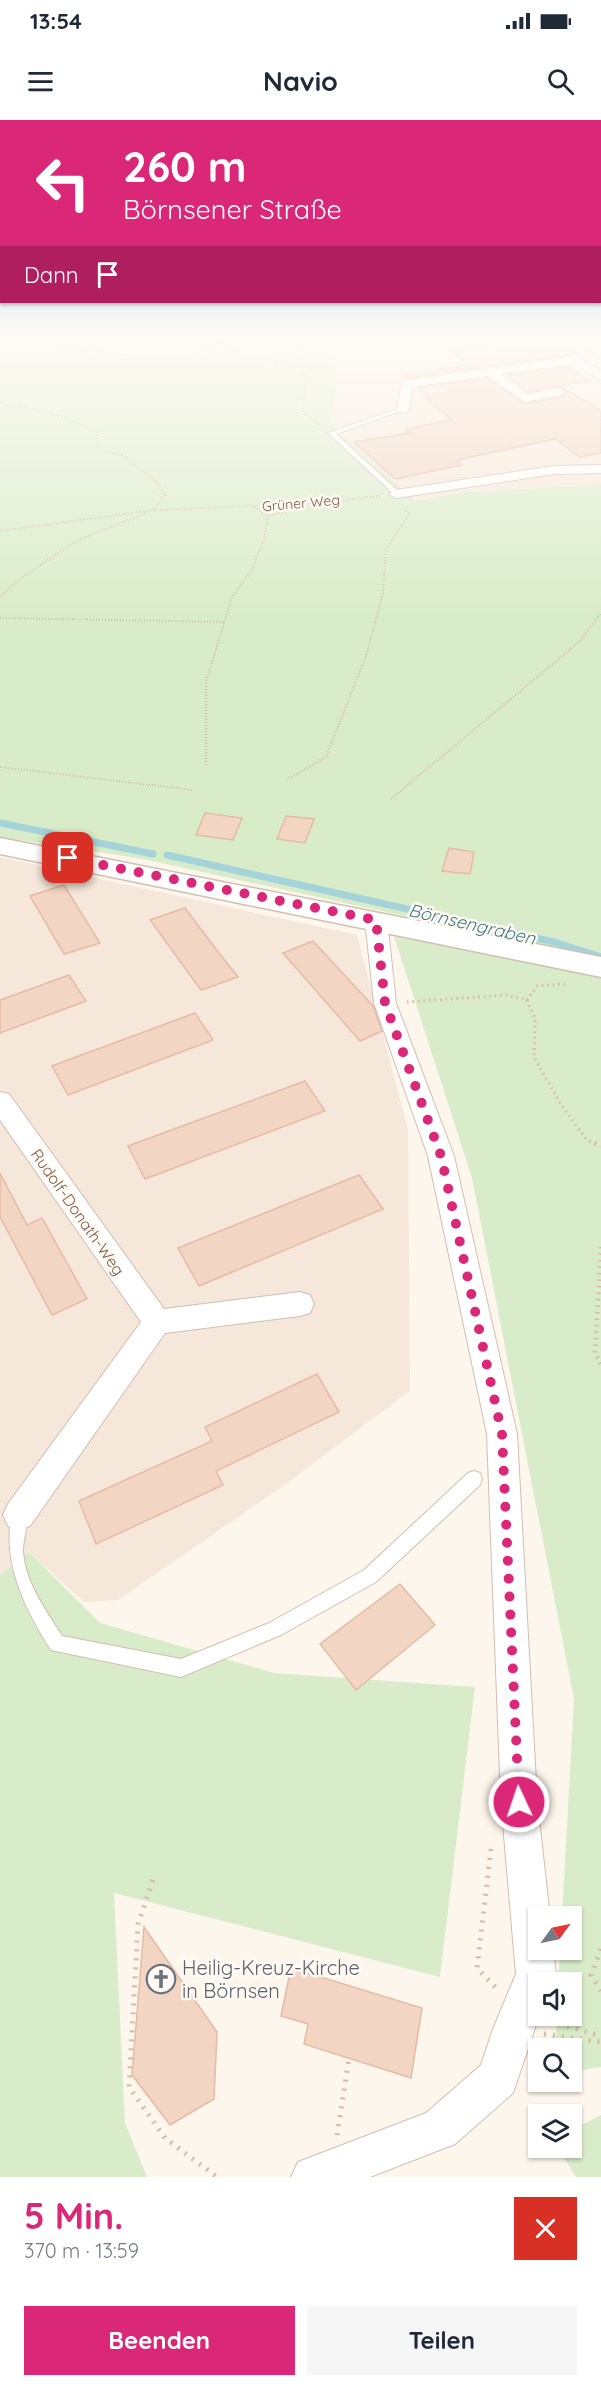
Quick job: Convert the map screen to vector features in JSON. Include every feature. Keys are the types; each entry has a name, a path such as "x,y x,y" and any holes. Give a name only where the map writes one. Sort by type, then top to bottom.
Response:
{"street":[{"path":"396,494 537,472 601,469"},
{"path":"0,846 601,967"},
{"path":"322,2173 440,2128 498,2078 536,1974 519,1802 502,1434 441,1156 385,1003 376,920"},
{"name":"Rudolf-Donath-Weg","path":"0,1101 157,1323"},
{"path":"20,1515 157,1323 300,1304"}],"lane":[{"path":"340,430 331,433 396,494"},
{"path":"20,1515 14,1536 21,1586 57,1644 181,1668 275,1629 370,1576 474,1479"}],"path":[{"path":"0,597 20,579 76,541 154,510 165,495 156,482 122,454 99,451 97,430"},
{"path":"327,430 331,433"},
{"path":"286,780 326,757 349,703 383,593 386,549 409,515 396,494"},
{"name":"Grüner Weg","path":"0,531 154,510 315,503 396,494"},
{"path":"254,507 268,516 315,503"},
{"path":"206,765 206,682 232,597 252,570 264,540 268,516"},
{"path":"391,799 579,642 601,613"},
{"path":"0,618 225,622"},
{"path":"0,767 194,790"},
{"path":"527,1000 537,986 578,984"},
{"path":"385,1003 506,995 527,1000"},
{"path":"527,1000 535,1019 534,1057 560,1103 586,1140 601,1146"},
{"path":"601,1247 595,1353 601,1365"},
{"path":"153,1880 138,1924 129,2087 165,2138 217,2177"},
{"path":"601,1949 591,1975 601,1990"},
{"path":"517,2021 601,2036"},
{"path":"517,2021 601,2042"},
{"path":"322,2173 349,2058"}],"shaded area":[{"path":"331,430 601,430 601,485 466,492 415,501 331,433"},
{"path":"0,857 357,935 408,1130 410,1391 283,1486 118,1600 84,1602 29,1552 0,1575"}],"green space":[{"path":"0,430 338,430 415,501 466,492 601,485 601,976 597,958 143,859 0,837"},
{"path":"394,936 601,977 601,2067 582,2070 582,2038 556,2038 556,2026 582,2026 582,1972 559,1972 559,1960 582,1960 582,1906 563,1906 574,1699 472,1178"},
{"path":"29,1552 100,1623 274,1673 475,1687 440,1977 114,1893 125,2123 147,2177 0,2177 0,1575"},
{"path":"601,2115 601,2177 576,2177 564,2158 582,2158 582,2125"}],"building":[{"path":"406,430 601,430 601,453 579,457 556,439 456,460 462,465 395,479 354,442 410,433"},
{"path":"205,813 242,818 233,840 196,835"},
{"path":"286,816 314,819 305,843 277,839"},
{"path":"449,848 474,852 470,874 442,871"},
{"path":"64,885 100,943 64,954 30,896"},
{"path":"185,908 238,977 201,990 150,920"},
{"path":"313,941 373,1006 382,1031 360,1041 283,953"},
{"path":"69,975 86,1001 0,1033 0,1000"},
{"path":"195,1013 213,1040 68,1095 52,1066"},
{"path":"305,1081 325,1111 145,1179 128,1146"},
{"path":"0,1173 27,1225 42,1218 87,1299 52,1315 0,1217"},
{"path":"359,1175 383,1209 199,1286 178,1248"},
{"path":"317,1374 339,1412 216,1471 223,1485 96,1544 79,1501 212,1441 205,1427"},
{"path":"400,1584 435,1625 356,1690 320,1644"},
{"name":"Heilig-Kreuz-Kirche in Börnsen","path":"144,1927 217,2032 214,2099 170,2125 132,2075"},
{"path":"291,1968 422,2008 411,2078 304,2044 308,2024 281,2016"}],"waterway":[{"name":"Börnsengraben","path":"0,823 153,854"},
{"name":"Börnsengraben","path":"167,855 554,942 601,957"}],"place":[{"name":"Heilig-Kreuz-Kirche in Börnsen","path":"161,1979"}],"route":[{"path":"68,858 376,920 385,1003 441,1156 502,1434 519,1802"}]}
